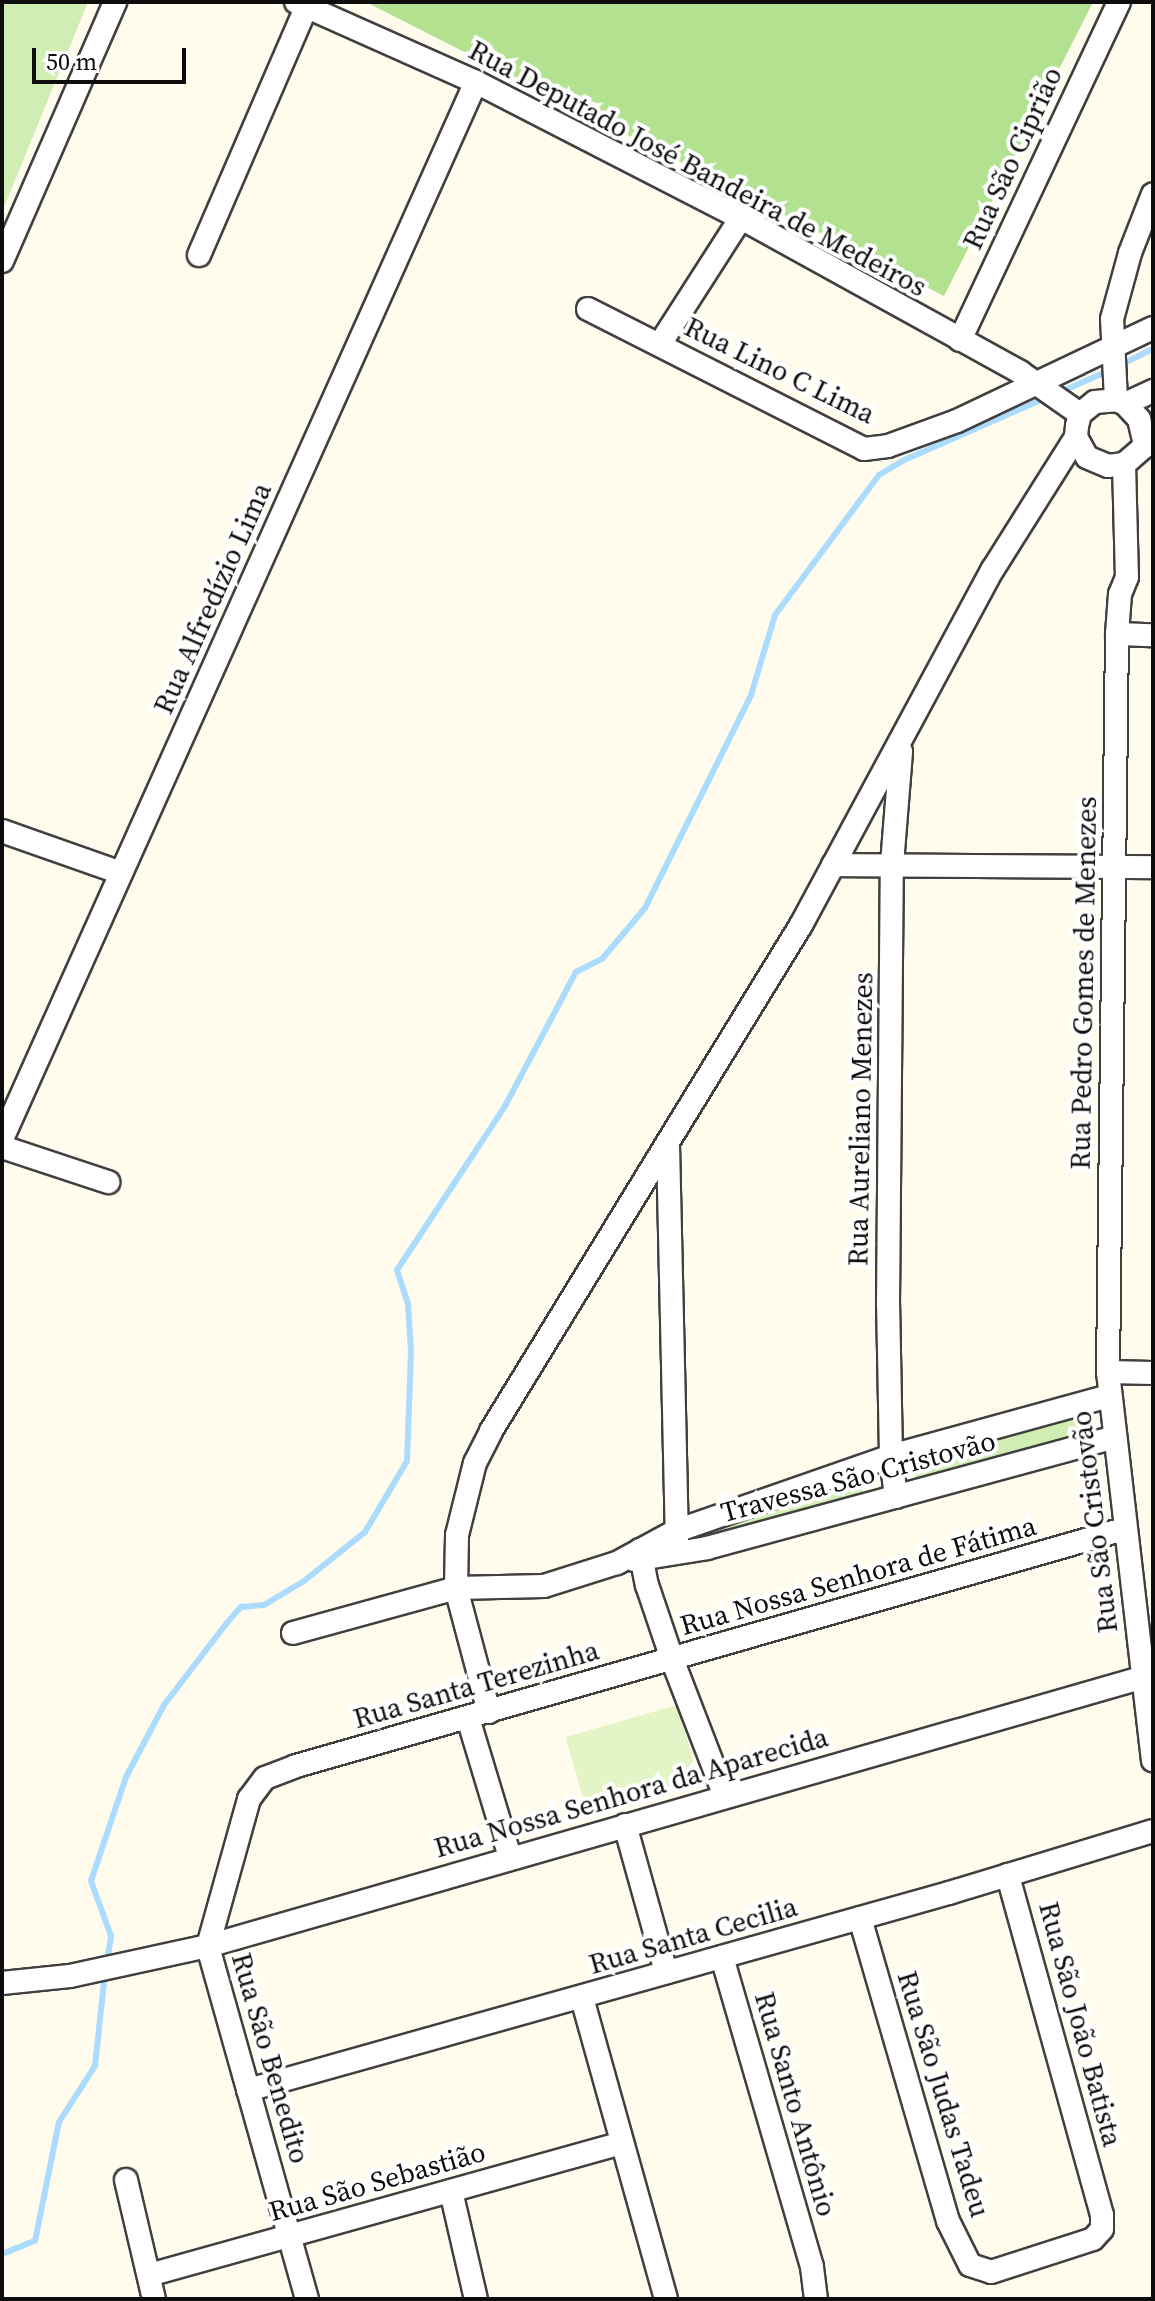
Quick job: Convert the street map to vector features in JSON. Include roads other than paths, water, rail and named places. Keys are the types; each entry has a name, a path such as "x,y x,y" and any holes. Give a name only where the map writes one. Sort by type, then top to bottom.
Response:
{"street":[{"path":"2,261 115,2"},
{"name":"Rua São Ciprião","path":"960,340 1119,2"},
{"path":"199,255 302,4"},
{"name":"Rua Deputado José Bandeira de Medeiros","path":"302,4 476,82 741,218 1057,397"},
{"name":"Rua Alfredízio Lima","path":"2,1139 476,82"},
{"path":"1057,397 1087,457 1116,465 1149,446 1139,419 1120,402 1113,362 1112,319 1130,253 1153,194"},
{"path":"660,344 741,218"},
{"name":"Rua Lino C Lima","path":"588,309 864,449 888,446 957,421 1057,397"},
{"path":"1057,397 1113,362 1153,328"},
{"path":"1057,397 1120,402 1153,391"},
{"path":"510,1857 478,1715 456,1588 457,1535 475,1463 491,1431 801,925 993,569 1076,437"},
{"name":"Rua Pedro Gomes de Menezes","path":"1108,1372 1117,634 1120,594 1127,577 1116,465"},
{"path":"1117,634 1153,635"},
{"name":"Rua Aureliano Menezes","path":"896,1497 891,1456 892,864 901,741"},
{"path":"2,831 121,873"},
{"path":"833,865 1153,867"},
{"path":"668,1144 679,1555"},
{"path":"2,1147 108,1182"},
{"path":"1108,1372 1153,1373"},
{"name":"Rua São Cristovão","path":"1108,1372 1113,1438 1153,1760"},
{"name":"Travessa São Cristovão","path":"293,1633 456,1588 544,1586 641,1555 676,1531 891,1456 1109,1396"},
{"name":"Travessa São Cristovão","path":"641,1555 679,1555 1113,1438"},
{"name":"Rua Nossa Senhora de Fátima","path":"641,1555 672,1659 1124,1529"},
{"path":"672,1659 725,1796"},
{"name":"Rua Santa Terezinha","path":"296,1766 672,1659"},
{"name":"Rua Nossa Senhora da Aparecida","path":"2,1983 70,1976 208,1946 1144,1677"},
{"name":"Rua São Benedito","path":"296,1766 265,1778 249,1799 208,1946 307,2299"},
{"path":"625,1825 666,1972"},
{"name":"Rua Santa Cecilia","path":"248,2090 582,1998 1153,1831"},
{"name":"Rua São João Batista","path":"991,2272 1093,2239 1102,2229 1102,2215 1008,1875"},
{"name":"Rua São Judas Tadeu","path":"860,1918 948,2221 970,2265 991,2272"},
{"name":"Rua Santo Antônio","path":"722,1957 812,2267 816,2299"},
{"path":"582,1998 666,2299"},
{"name":"Rua São Sebastião","path":"149,2275 621,2143"},
{"path":"126,2180 154,2299"},
{"path":"451,2191 476,2299"}],"waterway":[{"path":"1120,365 1153,349"},
{"path":"1058,393 1110,370"},
{"path":"107,1962 111,1936 91,1881 126,1777 164,1705 241,1607 264,1605 304,1581 365,1532 407,1461 411,1352 408,1304 397,1270 505,1106 576,972 602,959 645,908 751,695 775,615 879,475 902,461 1048,397"},
{"path":"2,2254 35,2241 59,2122 95,2066 105,1973"}]}
